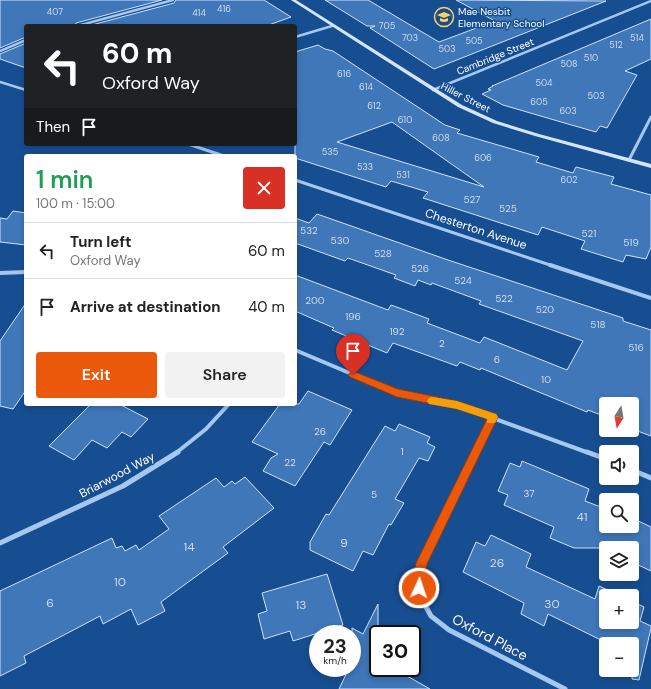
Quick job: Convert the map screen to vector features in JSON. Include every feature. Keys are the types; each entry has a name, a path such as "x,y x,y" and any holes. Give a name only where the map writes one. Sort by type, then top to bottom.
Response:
{"street":[{"path":"84,24 173,0"},
{"name":"Hiller Street","path":"293,0 460,106 495,122 651,166"},
{"name":"Cambridge Street","path":"433,90 651,1"},
{"path":"297,36 332,26"},
{"path":"0,51 24,41"},
{"path":"0,82 24,89"},
{"path":"629,160 651,117"},
{"path":"194,146 218,154"},
{"name":"Chesterton Avenue","path":"297,181 651,298"},
{"path":"0,273 24,272"},
{"path":"297,351 397,393 457,405 599,457"},
{"name":"Briarwood Way","path":"0,543 138,478 188,446 216,420 227,406"},
{"name":"Oxford Place","path":"493,417 422,563 418,580 420,596 431,616 449,630 565,689"},
{"path":"639,473 651,478"}],"building":[{"path":"0,0 162,0 75,24 24,24 24,38 0,48"},
{"path":"176,0 264,0 291,17 272,24 95,24 174,3"},
{"path":"325,0 368,0 439,42 495,21 456,0 606,1 434,69 370,28 375,26 367,26"},
{"path":"651,19 651,59 625,71 637,75 607,128 600,126 596,132 503,105 482,94 491,90 488,89 492,86"},
{"path":"24,44 24,67 0,59 0,54"},
{"path":"318,45 333,51 445,125 460,130 457,133 539,157 536,162 573,173 576,167 614,177 611,184 651,195 651,247 646,259 626,255 623,262 581,249 585,241 542,227 538,235 423,198 428,192 391,181 386,187 297,159 297,154 295,154 295,146 297,146 297,51","holes":["392,122 484,187 337,142"]},
{"path":"13,211 24,213 24,245 0,242 0,218 7,219"},
{"path":"317,214 448,260 623,318 623,321 651,330 651,436 639,432 639,397 599,397 599,414 588,410 587,412 481,368 480,370 460,362 457,366 393,343 387,353 332,330 334,328 297,312 297,276 388,310 391,305 429,319 427,323 480,343 484,337 567,370 583,341 479,304 481,301 432,283 431,285 418,280 415,286 394,278 396,275 348,258 345,261 297,244 297,219 309,223"},
{"path":"24,306 24,393 13,409 0,406 0,341"},
{"path":"308,391 352,410 330,445 324,442 295,486 263,471 271,458 278,454 252,442 279,406 297,406 297,404 299,404"},
{"path":"89,406 123,406 148,419 131,437 122,432 107,448 92,440 74,460 49,446"},
{"path":"399,424 430,437 427,443 435,447 428,461 419,458 395,499 404,503 391,525 389,524 373,555 363,551 353,571 310,550 310,542 326,514 329,515 385,426 395,431"},
{"path":"522,461 589,489 585,501 599,506 599,533 639,533 639,521 651,527 651,571 639,565 639,541 599,541 599,548 574,548 550,538 554,527 504,505 508,495 498,491 510,463 520,467"},
{"path":"245,477 274,508 223,547 228,553 161,602 165,611 138,625 131,609 103,624 100,616 24,656 26,663 0,676 0,591 112,538 116,548 122,546 125,551 136,545 139,550 169,529 159,516 216,478 224,487 232,481 235,484"},
{"path":"491,535 531,554 526,567 595,599 599,586 606,589 599,589 599,629 639,629 639,604 644,607 640,621 651,626 651,628 639,680 632,679 632,677 639,677 639,637 599,637 599,639 548,614 544,626 521,614 524,603 463,572 476,542 485,546"},
{"path":"327,574 343,625 309,625 309,636 293,641 290,631 264,639 258,614 267,611 262,593"},
{"path":"378,604 378,625 369,625 369,677 409,677 430,689 339,689 345,677 361,677 361,633 363,634"}],"slow traffic":[{"path":"432,401 457,405 493,417 491,420"}],"place":[{"name":"Mae Nesbit Elementary School","path":"444,17"}],"route":[{"path":"353,375 397,393 457,405 493,417 422,563 418,580 419,588"}]}
